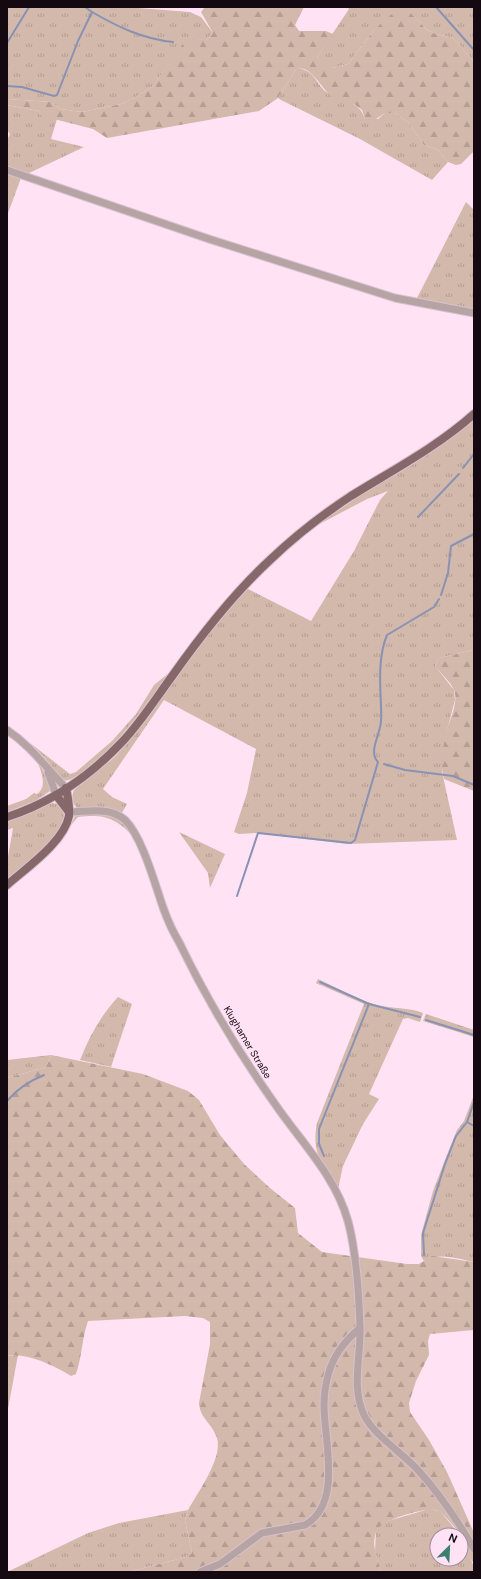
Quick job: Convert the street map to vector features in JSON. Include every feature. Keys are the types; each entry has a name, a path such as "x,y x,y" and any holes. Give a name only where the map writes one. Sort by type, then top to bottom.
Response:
{"main road":[{"path":"7,818 56,795 86,775 123,741 220,613 269,560 324,514 425,451 474,414"},
{"path":"7,885 56,841 65,826 69,812 70,804 66,788"},
{"path":"56,795 69,812"}],"street":[{"path":"7,170 209,239 395,298 474,313"},
{"path":"7,730 34,752 48,770 66,788"},
{"path":"48,770 56,795"},
{"name":"Klughamer Straße","path":"69,812 95,811 112,813 120,817 129,825 140,845 165,913 179,943 220,1017 261,1084 331,1181 339,1196 348,1224 354,1256 360,1328 356,1385 359,1402 366,1420 418,1470 463,1529 474,1549"},
{"path":"200,1572 220,1564 262,1533 305,1525 311,1522 317,1514 327,1488 330,1473 324,1404 329,1372 339,1352 360,1328"}],"green space":[{"path":"7,7 125,7 190,12 201,17 213,33 206,40 187,39 153,86 136,97 121,104 82,112 60,109 52,102 7,99"},
{"path":"205,7 304,7 295,25 299,31 326,31 333,34 317,57 327,68 348,64 374,30 396,10 404,9 410,12 426,29 433,33 453,38 474,62 474,151 461,164 456,165 448,162 438,150 424,145 409,123 395,113 385,113 373,121 365,119 362,110 354,104 344,104 336,100 310,72 303,69 296,69 278,98 259,111 107,138 93,129 42,116 39,111 7,105 7,99 52,102 60,109 82,112 121,104 136,97 153,86 187,38 206,40 213,33 201,12"},
{"path":"347,7 474,7 474,62 453,38 433,33 426,29 410,12 374,30 348,64 326,68 317,57 349,9"},
{"path":"298,68 313,75 321,87 328,93 350,102 359,108 365,119 378,119 385,113 395,113 409,123 424,145 438,150 448,162 432,180 360,139 281,100 278,98"},
{"path":"7,105 39,111 42,116 57,119 51,139 84,147 27,174 7,167 7,140 10,134 7,130"},
{"path":"7,173 21,178 7,216"},
{"path":"466,202 474,210 474,310 416,300"},
{"path":"474,418 474,650 439,658 435,666 454,690 455,700 446,734 442,772 457,840 347,844 255,833 239,834 234,832 247,793 256,749 164,700 103,789 112,797 127,804 119,818 133,836 120,825 108,818 95,816 78,817 71,825 78,809 73,800 74,790 115,757 135,734 226,609 246,588 311,621 354,551 380,500 388,491 367,499 312,528"},
{"path":"474,650 474,791 444,779 442,768 443,750 446,733 453,712 455,695 450,684 435,666 439,658"},
{"path":"170,672 137,717 106,753 76,777 63,781 44,757 30,743 70,774 76,772 112,741 136,714 154,685"},
{"path":"37,761 48,778 50,791 35,801 7,812 7,806 26,799 34,793 37,794 40,791 43,778"},
{"path":"50,803 59,804 63,810 64,819 60,829 47,844 7,880 7,862 13,828 7,830 7,822"},
{"path":"179,832 225,854 210,888 208,873"},
{"path":"318,979 370,1003 423,1013 420,1022 408,1018 403,1019 369,1094 379,1099 363,1124 343,1166 338,1189 323,1166 317,1151 317,1123 364,1004 316,983"},
{"path":"118,997 132,1004 111,1067 80,1060 96,1027 106,1011"},
{"path":"426,1014 474,1030 474,1037 423,1021"},
{"path":"51,1055 46,1067 7,1078 7,1060"},
{"path":"51,1055 143,1074 188,1091 199,1100 220,1135 244,1164 295,1208 298,1233 322,1252 407,1264 419,1264 432,1256 474,1262 474,1330 430,1334 428,1341 429,1355 416,1381 409,1403 410,1412 429,1440 447,1472 474,1533 474,1563 469,1555 469,1527 454,1527 441,1512 426,1510 406,1514 396,1518 380,1526 377,1530 374,1546 381,1572 128,1572 186,1557 192,1553 185,1520 188,1510 213,1465 218,1446 215,1433 204,1417 199,1403 210,1344 210,1322 203,1318 185,1316 88,1321 76,1374 71,1376 49,1364 31,1358 15,1355 7,1356 7,1078 46,1067"},
{"path":"474,1095 474,1262 442,1257 430,1258 424,1261 421,1256 421,1235 433,1191 457,1130 464,1121"},
{"path":"18,1355 7,1414 7,1356"},
{"path":"429,1509 440,1511 453,1527 429,1527 429,1567 469,1567 469,1555 474,1572 381,1572 375,1552 376,1531 379,1526 388,1521"},
{"path":"188,1510 185,1520 192,1553 186,1557 128,1572 7,1572 88,1533 119,1523"}],"waterway":[{"path":"7,43 29,7"},
{"path":"85,7 92,12"},
{"path":"436,7 474,50"},
{"path":"7,86 22,87 54,96 57,95 78,41 92,12 131,32 151,38 173,42"},
{"path":"463,468 474,454"},
{"path":"418,517 459,474"},
{"path":"441,595 448,573 451,546 474,534"},
{"path":"237,896 258,833 351,843 355,840 378,762 375,758 374,750 381,722 380,670 384,643 387,635 434,607 439,599"},
{"path":"384,764 405,770 453,776 474,785"},
{"path":"320,982 369,1004 420,1017"},
{"path":"324,1156 319,1144 319,1129 369,1004"},
{"path":"426,1020 474,1035"},
{"path":"7,1101 24,1085 44,1075"},
{"path":"424,1255 423,1233 445,1164 456,1136 467,1122 474,1102"},
{"path":"467,1122 474,1126"}]}
